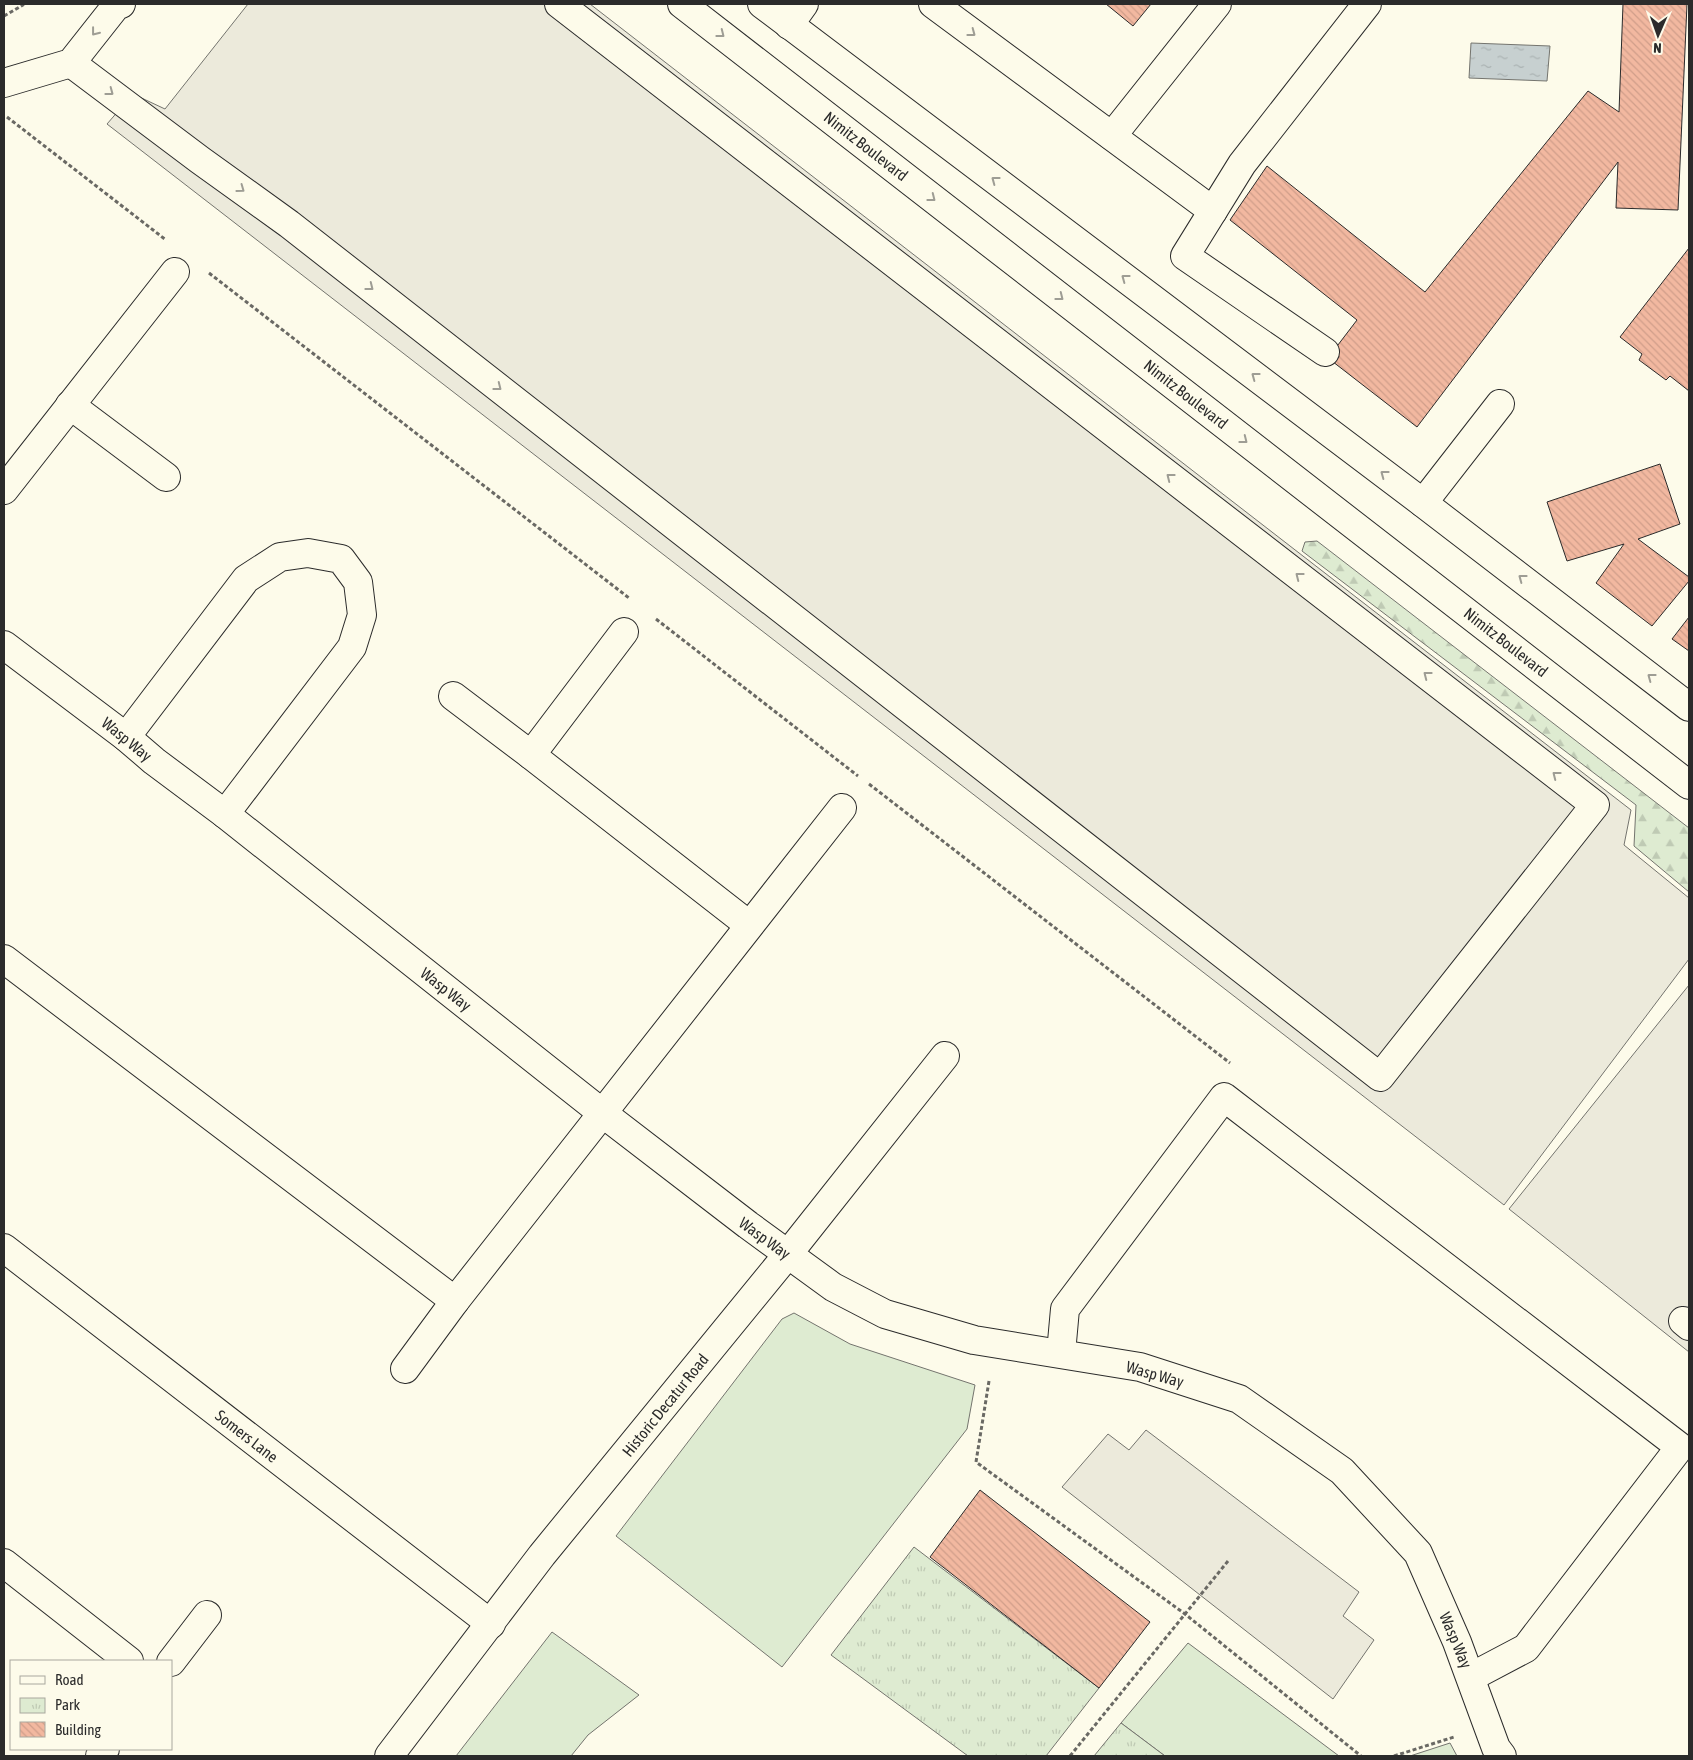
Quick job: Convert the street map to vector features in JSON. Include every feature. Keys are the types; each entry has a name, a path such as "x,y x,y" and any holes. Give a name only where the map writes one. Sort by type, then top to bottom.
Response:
{"street":[{"path":"4,83 71,63 116,6 121,4"},
{"path":"71,63 296,230 1380,1077 1594,804 559,4"},
{"name":"Nimitz Boulevard","path":"682,4 1689,784"},
{"path":"762,4 797,14 1423,503 1689,707"},
{"path":"933,4 1213,211"},
{"path":"1112,136 1217,4"},
{"path":"1325,352 1185,256 1242,164 1366,4"},
{"path":"4,490 175,272"},
{"path":"1423,503 1500,404"},
{"path":"70,405 166,477"},
{"path":"126,736 246,579 280,557 308,553 341,559 358,582 362,616 352,647 225,814"},
{"path":"531,754 624,632"},
{"name":"Wasp Way","path":"4,645 126,736 154,761 225,814 602,1112 833,1287 885,1314 974,1340 1140,1367 1239,1399 1342,1471 1418,1552 1471,1677 1496,1748 1502,1756"},
{"path":"453,696 531,754 750,925"},
{"path":"405,1369 455,1301 602,1112 842,808"},
{"path":"4,959 455,1301"},
{"name":"Historic Decatur Road","path":"389,1756 542,1555 788,1254 945,1056"},
{"path":"1061,1354 1065,1308 1224,1097 1680,1447 1526,1648 1471,1677"},
{"name":"Somers Lane","path":"4,1248 491,1624"},
{"path":"4,1563 128,1660"},
{"path":"172,1661 207,1615"}],"path":[{"path":"4,16 22,4"},
{"path":"4,117 6,116 172,245"},
{"path":"204,269 630,600"},
{"path":"654,618 859,777"},
{"path":"867,783 1231,1064"},
{"path":"989,1381 976,1462 1185,1614 1361,1756"},
{"path":"1070,1756 1228,1561"},
{"path":"1394,1756 1454,1736"}],"green space":[{"path":"1317,541 1689,828 1689,892 1634,846 1636,805 1302,551 1305,542"},
{"path":"794,1313 850,1344 975,1385 967,1429 782,1667 616,1536 782,1319"},
{"path":"914,1547 1099,1688 1046,1756 968,1756 831,1655"},
{"path":"552,1632 639,1695 588,1735 571,1756 456,1756"},
{"path":"1188,1643 1339,1756 1165,1756 1121,1723"},
{"path":"1121,1723 1165,1756 1094,1756"},
{"path":"1450,1743 1457,1756 1410,1756"}],"shaded area":[{"path":"248,4 590,4 1631,810 1624,845 1689,898 1689,959 1504,1205 107,124 133,94 165,109"},
{"path":"1689,985 1689,1352 1509,1209"},
{"path":"1146,1430 1359,1592 1343,1616 1374,1640 1333,1699 1062,1487 1108,1434 1129,1450"}],"water":[{"path":"1471,43 1550,46 1547,81 1469,78"}],"building":[{"path":"1106,4 1151,4 1133,26"},
{"path":"1623,4 1687,4 1678,210 1616,208 1618,162 1417,427 1328,358 1357,320 1230,220 1267,166 1425,292 1588,91 1619,112"},
{"path":"1689,248 1689,391 1670,376 1666,380 1639,360 1642,354 1620,337"},
{"path":"1660,464 1680,524 1638,539 1689,577 1689,581 1652,626 1596,583 1624,544 1567,561 1547,502"},
{"path":"1689,617 1689,651 1672,639"},
{"path":"980,1490 1150,1622 1099,1688 930,1557"}]}
